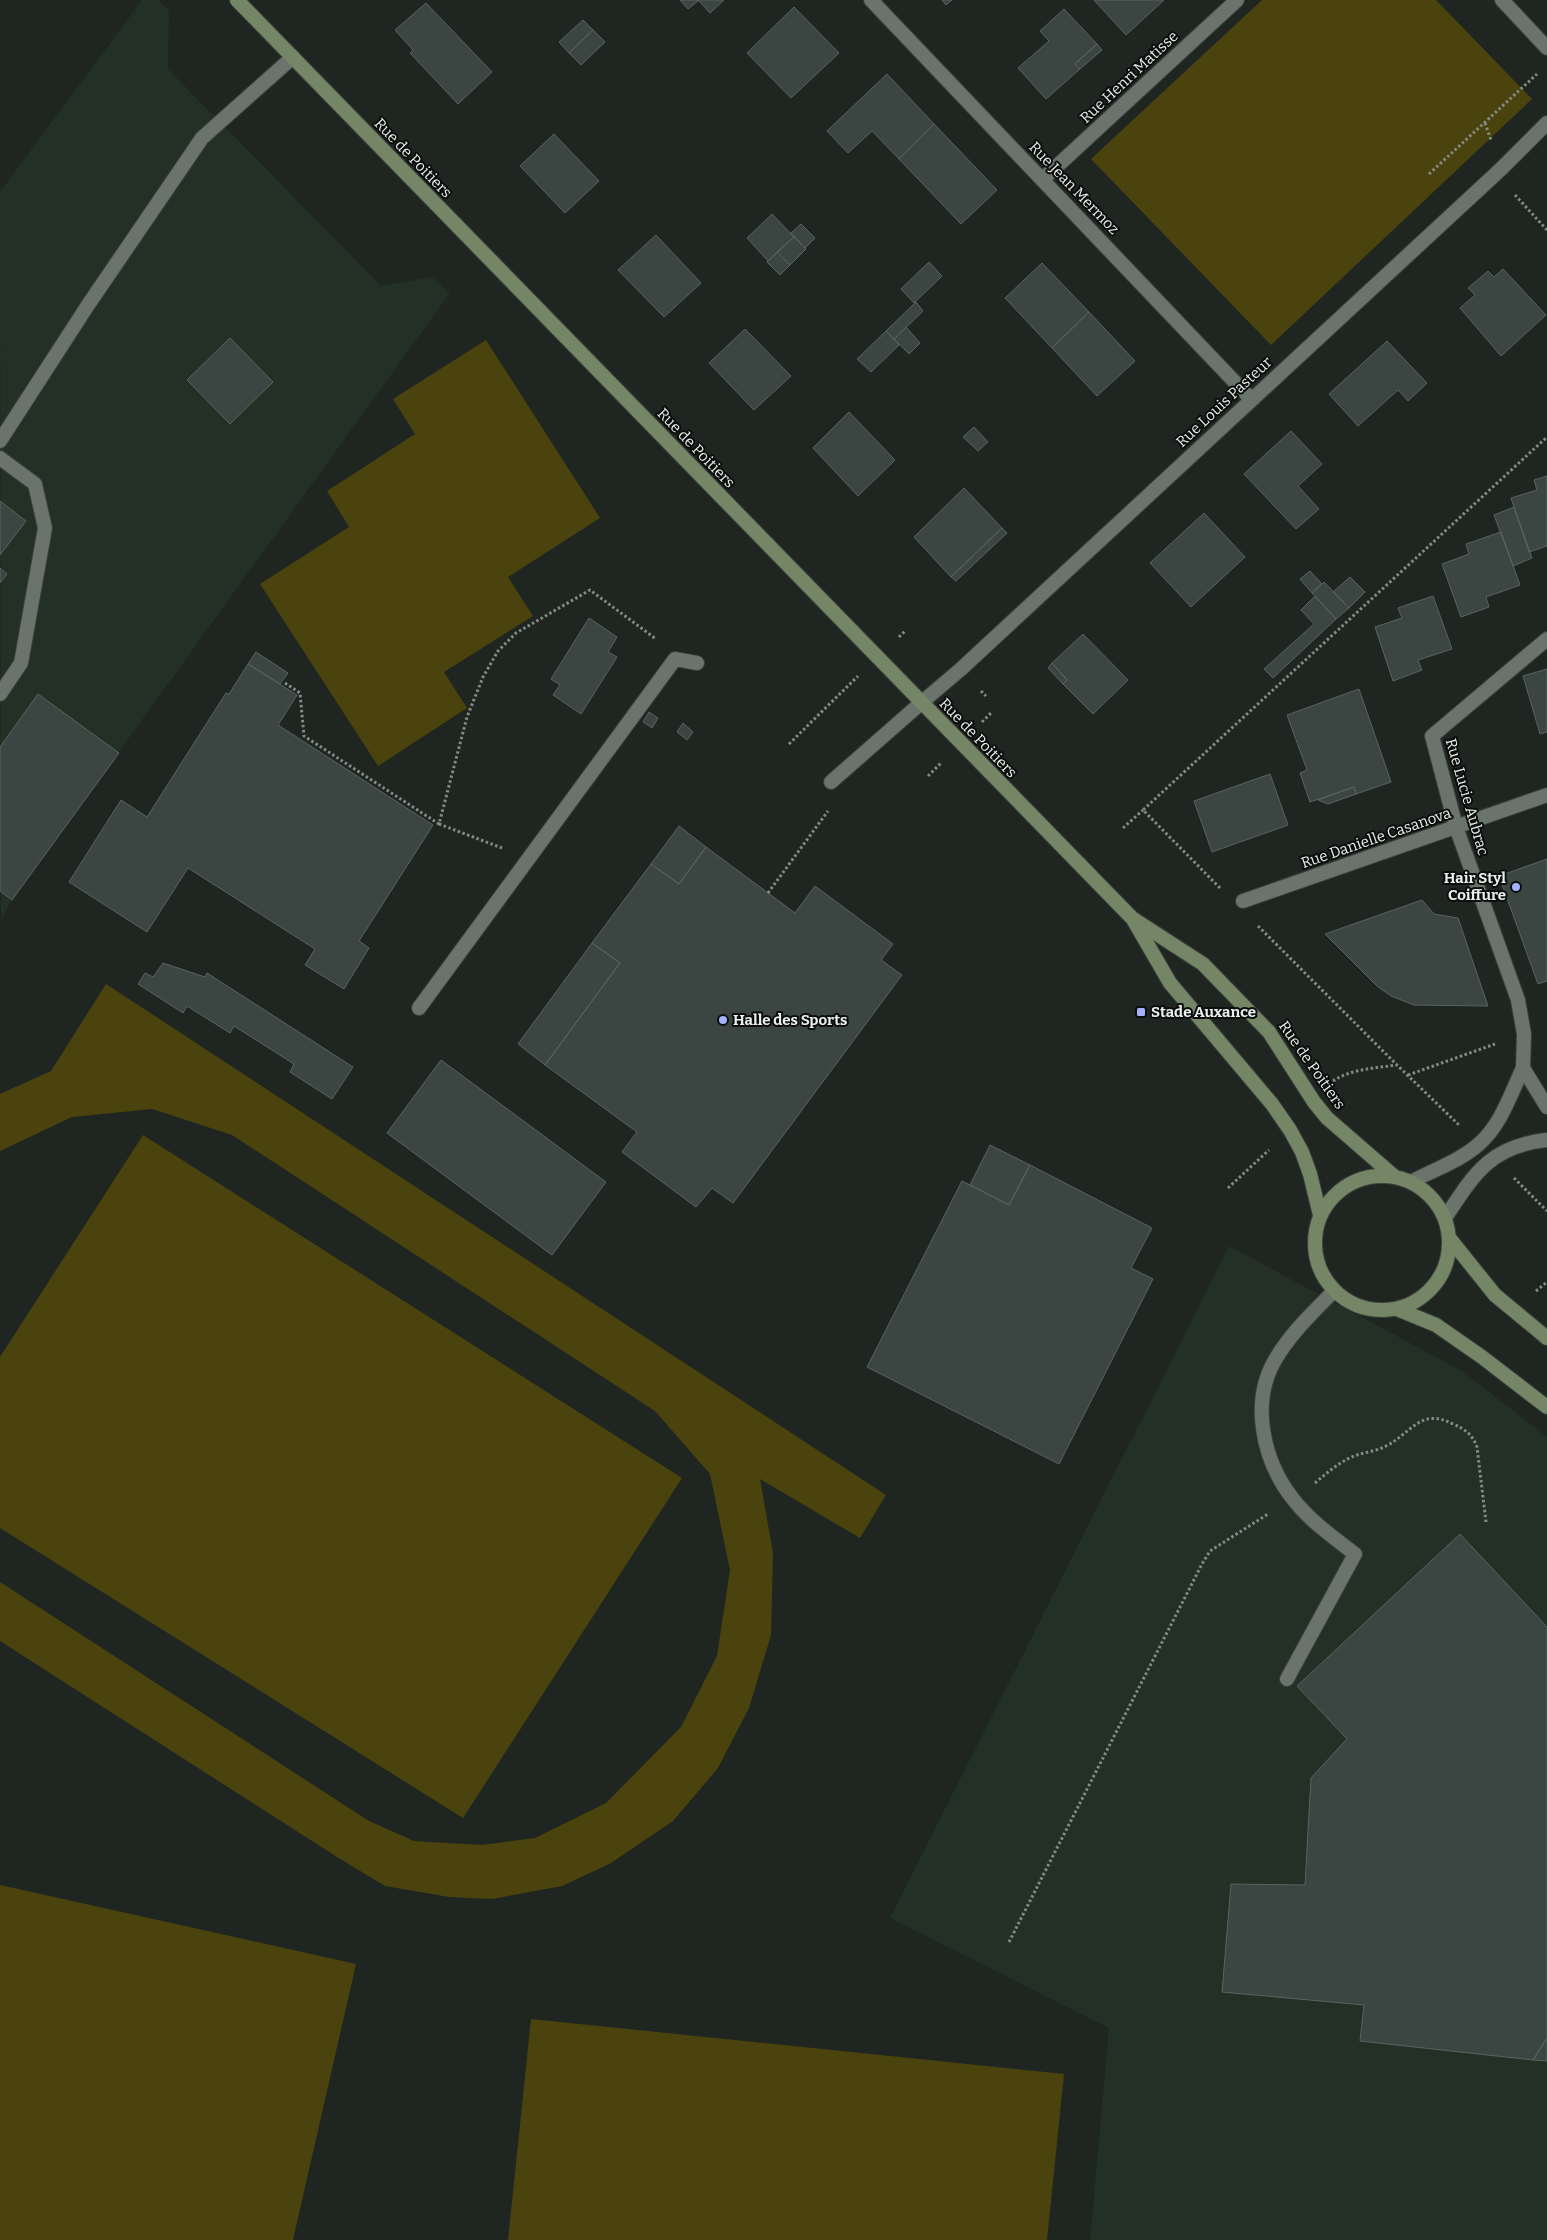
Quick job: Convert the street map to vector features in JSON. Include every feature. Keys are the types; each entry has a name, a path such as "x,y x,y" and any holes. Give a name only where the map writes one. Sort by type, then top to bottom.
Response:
{"main road":[{"name":"Rue de Poitiers","path":"237,0 1132,918 1203,964 1269,1032 1314,1102 1343,1133 1395,1177"},
{"name":"Rue de Poitiers","path":"1132,918 1170,983 1272,1104 1290,1130 1302,1152 1310,1174 1320,1215"},
{"path":"1372,1176 1395,1177 1411,1182 1425,1191 1437,1203 1445,1218 1450,1239 1447,1262 1436,1283 1419,1300 1396,1309 1375,1310 1353,1304 1334,1291 1324,1279 1317,1263 1314,1247 1315,1231 1320,1215 1333,1196 1351,1183 1372,1176"},
{"path":"1450,1239 1495,1295 1547,1338"},
{"path":"1396,1309 1436,1325 1482,1357 1547,1407"}],"street":[{"name":"Rue Jean Mermoz","path":"871,0 1251,399"},
{"name":"Rue Henri Matisse","path":"1043,179 1237,0"},
{"path":"1502,0 1547,48"},
{"path":"0,441 88,305 202,138 292,58"},
{"name":"Rue Louis Pasteur","path":"831,782 961,669 1501,169 1547,123"},
{"path":"0,458 35,484 44,528 21,663 0,694"},
{"name":"Rue Lucie Aubrac","path":"1411,1182 1459,1157 1479,1144 1500,1117 1523,1068 1524,1034 1518,1000 1456,827 1432,736 1547,639"},
{"path":"419,1008 675,659 698,663"},
{"name":"Rue Danielle Casanova","path":"1240,903 1547,795"},
{"path":"1523,1068 1547,1107"},
{"path":"1445,1218 1471,1178 1493,1157 1515,1146 1547,1140"},
{"path":"1287,1680 1355,1554 1319,1526 1293,1499 1275,1471 1264,1438 1261,1405 1274,1361 1292,1336 1334,1291"}],"path":[{"path":"1429,174 1541,69"},
{"path":"1123,828 1547,437"},
{"path":"439,824 464,725 480,685 498,651 516,633 590,590 662,644 675,659"},
{"path":"789,744 906,630"},
{"path":"285,683 300,693 304,736 439,824 528,859"},
{"path":"768,893 830,807"},
{"path":"1143,810 1240,903 1397,1065 1479,1144"},
{"path":"1408,1075 1524,1034"},
{"path":"1314,1102 1333,1081 1342,1075 1397,1065"},
{"path":"1228,1188 1290,1130"},
{"path":"1493,1157 1547,1211"},
{"path":"1009,1942 1210,1551 1293,1499 1341,1462 1385,1447 1420,1421 1432,1418 1443,1419 1466,1430 1473,1438 1477,1447 1486,1522"}],"shaded area":[{"path":"142,0 159,0 169,11 168,69 381,286 432,277 450,293 12,900 1,920 0,192"},
{"path":"1262,0 1436,0 1532,99 1271,345 1091,159"},
{"path":"486,340 600,518 508,577 533,616 444,672 467,708 378,766 260,584 349,527 327,491 415,434 393,399"},
{"path":"106,984 886,1495 860,1538 760,1479 773,1553 771,1635 749,1708 718,1768 673,1821 611,1863 562,1886 492,1899 449,1897 385,1886 0,1641 0,1582 369,1821 414,1841 482,1845 535,1838 606,1803 681,1727 717,1656 730,1570 710,1474 655,1411 232,1135 152,1109 72,1117 0,1151 0,1094 51,1071"},
{"path":"143,1135 682,1478 463,1818 0,1528 0,1357"},
{"path":"1229,1246 1462,1371 1547,1437 1547,2240 1090,2240 1109,2028 890,1918"},
{"path":"0,1885 356,1964 293,2240 0,2240"},
{"path":"531,2019 1064,2074 1047,2240 508,2240"}],"building":[{"path":"680,0 698,0 698,1 688,9"},
{"path":"698,0 724,0 710,13"},
{"path":"942,0 952,0 946,5"},
{"path":"1094,0 1164,0 1126,35"},
{"path":"426,3 492,72 458,104 410,53 413,50 395,30"},
{"path":"794,7 839,53 791,98 747,53"},
{"path":"1064,9 1097,44 1075,64 1080,69 1046,99 1018,68 1049,41 1040,31"},
{"path":"583,20 593,30 569,53 559,42"},
{"path":"593,30 605,42 581,65 569,53"},
{"path":"1097,44 1102,50 1080,69 1075,64"},
{"path":"887,74 934,124 899,159 872,131 848,153 827,131"},
{"path":"934,124 997,190 961,224 899,159"},
{"path":"554,134 599,181 565,213 520,166"},
{"path":"772,214 794,237 768,261 747,238"},
{"path":"801,224 815,238 805,248 791,233"},
{"path":"656,235 701,283 664,317 618,270"},
{"path":"794,237 806,249 790,265 777,252"},
{"path":"777,252 790,265 780,275 767,262"},
{"path":"929,262 942,276 914,303 901,289"},
{"path":"1042,263 1089,312 1052,348 1005,298"},
{"path":"1503,269 1546,315 1501,356 1460,308 1475,295 1468,288 1488,271 1494,277"},
{"path":"916,302 923,311 894,339 886,331"},
{"path":"1089,312 1135,361 1097,396 1052,348"},
{"path":"906,327 920,343 909,354 894,339"},
{"path":"745,329 791,376 754,410 709,363"},
{"path":"886,331 899,345 871,372 857,359"},
{"path":"230,338 273,382 230,424 187,380"},
{"path":"1387,341 1427,383 1408,401 1398,390 1358,426 1329,394"},
{"path":"849,412 895,460 858,496 813,448"},
{"path":"974,427 988,442 978,451 963,437"},
{"path":"1291,431 1322,464 1298,486 1319,509 1296,529 1244,474"},
{"path":"1547,476 1547,546 1529,552 1511,498 1537,490 1534,480"},
{"path":"964,488 1002,528 951,577 914,537"},
{"path":"0,501 26,521 0,555"},
{"path":"1514,507 1532,558 1513,566 1494,515"},
{"path":"1204,513 1245,557 1191,607 1150,563"},
{"path":"1002,528 1007,533 956,581 951,577"},
{"path":"1501,532 1520,585 1486,597 1489,607 1461,617 1442,564 1469,554 1466,544"},
{"path":"0,568 7,574 0,583"},
{"path":"1310,571 1322,584 1312,593 1300,579"},
{"path":"1350,577 1365,592 1349,608 1333,592"},
{"path":"1324,582 1349,608 1336,619 1312,593"},
{"path":"1315,596 1336,619 1273,678 1264,669 1314,624 1301,610"},
{"path":"1433,596 1452,649 1418,660 1422,670 1393,681 1375,627 1402,618 1398,608"},
{"path":"589,618 617,637 608,652 617,657 581,714 553,695 560,685 551,679"},
{"path":"1083,634 1128,680 1093,714 1063,684 1067,680 1052,663"},
{"path":"256,652 288,673 280,684 248,664"},
{"path":"1052,663 1067,680 1063,684 1048,668"},
{"path":"248,664 297,695 278,725 433,825 359,941 369,948 344,989 305,965 315,949 188,868 147,932 69,882 121,800 147,817 226,693 229,694"},
{"path":"1547,669 1547,732 1540,734 1523,676"},
{"path":"1359,689 1391,782 1356,794 1354,787 1310,802 1300,773 1307,770 1287,715"},
{"path":"38,694 119,753 12,900 0,891 0,747"},
{"path":"649,712 658,718 652,728 643,722"},
{"path":"683,723 693,732 687,740 677,732"},
{"path":"1270,774 1288,825 1212,852 1194,801"},
{"path":"1354,787 1356,794 1328,804 1318,800"},
{"path":"679,826 706,847 679,884 651,864"},
{"name":"Halle des Sports","path":"706,847 795,913 815,886 893,944 881,960 902,975 733,1203 712,1188 696,1207 622,1152 637,1132 545,1065 620,963 592,943 651,864 679,884"},
{"path":"1547,859 1547,981 1538,984 1499,876"},
{"path":"1422,900 1434,914 1458,918 1488,1006 1414,1005 1391,996 1377,986 1325,934"},
{"path":"592,943 620,963 545,1065 518,1044"},
{"path":"163,963 205,977 207,973 353,1067 332,1099 290,1072 294,1064 234,1026 230,1033 187,1006 183,1013 138,984 145,973 153,977"},
{"path":"441,1060 606,1182 552,1255 387,1133"},
{"path":"990,1145 1030,1165 1009,1205 970,1185"},
{"path":"1030,1165 1152,1228 1131,1268 1153,1279 1059,1464 867,1367 962,1181 1009,1205"},
{"path":"1460,1534 1547,1627 1547,2038 1533,2060 1360,2041 1364,2005 1222,1992 1231,1884 1305,1885 1311,1778 1347,1739 1297,1686"},
{"path":"1547,2038 1547,2061 1533,2060"}],"place":[{"name":"Hair Styl Coiffure","path":"1516,887"},
{"name":"Stade Auxance","path":"1141,1012"},
{"name":"Halle des Sports","path":"723,1020"}]}
